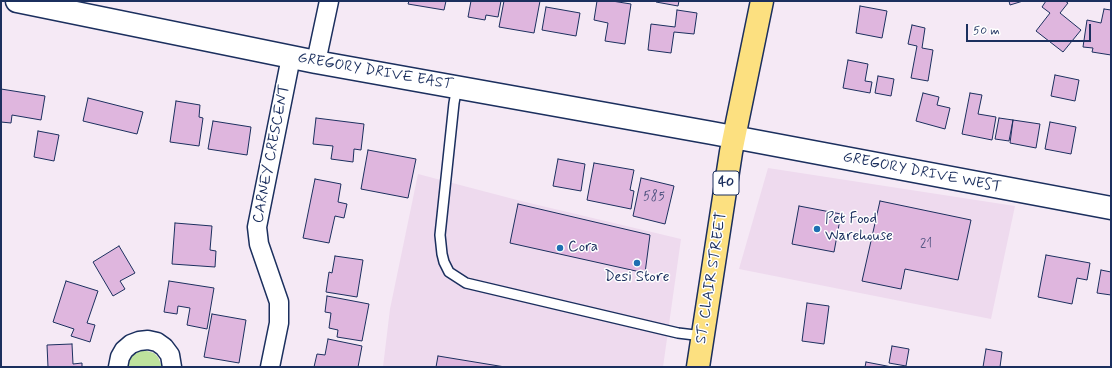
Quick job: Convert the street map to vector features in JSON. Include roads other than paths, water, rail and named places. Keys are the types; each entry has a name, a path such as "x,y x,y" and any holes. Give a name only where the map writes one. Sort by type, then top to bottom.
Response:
{"main road":[{"name":"ST. CLAIR STREET","path":"698,367 734,138 762,1"}],"street":[{"name":"GREGORY DRIVE EAST","path":"17,1 316,62 734,138"},
{"path":"316,62 329,1"},
{"name":"CARNEY CRESCENT","path":"270,367 279,323 279,307 276,293 259,244 257,227 291,57"},
{"name":"GREGORY DRIVE WEST","path":"734,138 1111,208"},
{"path":"118,367 120,357 124,350 131,344 148,340 156,342 164,347 170,354 172,367"}],"lane":[{"path":"457,87 440,235 443,258 450,272 466,283 678,333 703,336"}],"place":[{"name":"Pet Food Warehouse","path":"817,229"},
{"name":"Cora","path":"560,248"},
{"name":"Desi Store","path":"637,263"}]}
